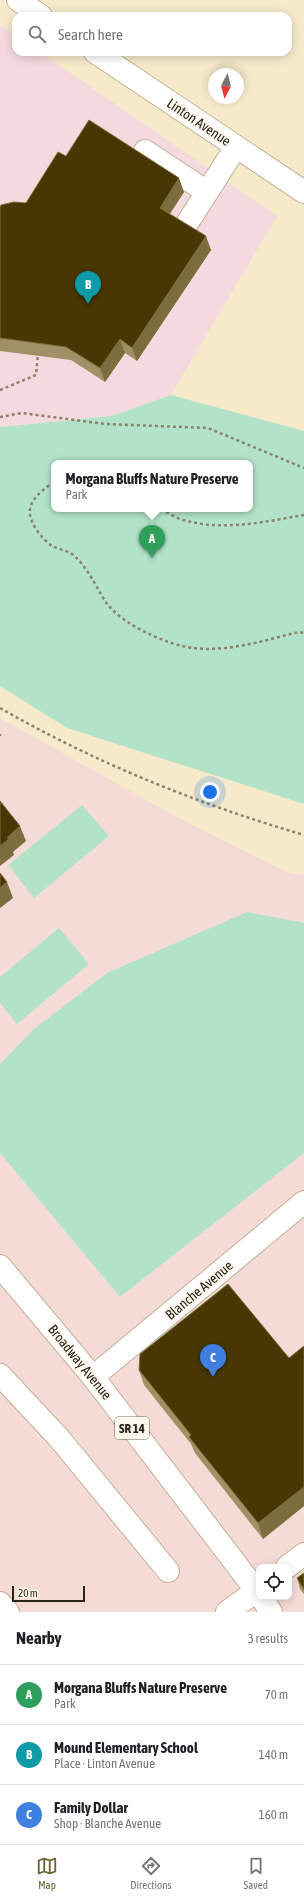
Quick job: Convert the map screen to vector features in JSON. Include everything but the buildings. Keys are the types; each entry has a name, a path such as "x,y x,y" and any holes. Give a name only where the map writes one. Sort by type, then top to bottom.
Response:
{"street":[{"path":"18,0 35,12"},
{"name":"Linton Avenue","path":"101,56 304,192"},
{"path":"188,222 236,147"},
{"path":"145,150 207,192"},
{"name":"Blanche Avenue","path":"93,1377 303,1205"},
{"name":"Broadway Avenue","path":"0,1266 93,1377 256,1588"},
{"path":"0,1375 59,1438 168,1571"},
{"path":"291,1564 304,1554"},
{"path":"227,1612 256,1594"},
{"name":"Broadway Avenue","path":"264,1600 271,1612"},
{"path":"0,1603 8,1612"}],"path":[{"path":"0,390 36,375 38,354"},
{"path":"0,417 22,413 105,424 208,428 304,468"},
{"path":"51,484 41,490 34,500 29,513 32,522 40,534 52,546 71,554 88,573 106,602 117,613 140,629 157,638 183,646 217,649 232,648 299,632 304,633"},
{"path":"167,512 180,519 216,525 247,525 304,516"},
{"path":"0,708 49,736 107,764 208,804 304,835"}],"shaded area":[{"path":"0,25 12,33 12,56 46,56 277,216 171,395 112,416 0,427"},
{"path":"0,718 188,823 287,872 304,875 304,1612 0,1612"}],"green space":[{"path":"171,395 304,431 304,804 67,728 0,686 0,427 112,416"},
{"path":"82,805 109,836 34,898 8,865"},
{"path":"247,912 304,923 304,1153 120,1297 0,1153 0,1064 34,1029 107,973"},
{"path":"59,928 89,964 17,1024 0,1003 0,977"}],"place":[{"name":"Mound Elementary School","path":"88,304"},
{"name":"Morgana Bluffs Nature Preserve","path":"152,558"},
{"name":"Family Dollar","path":"213,1377"}]}
